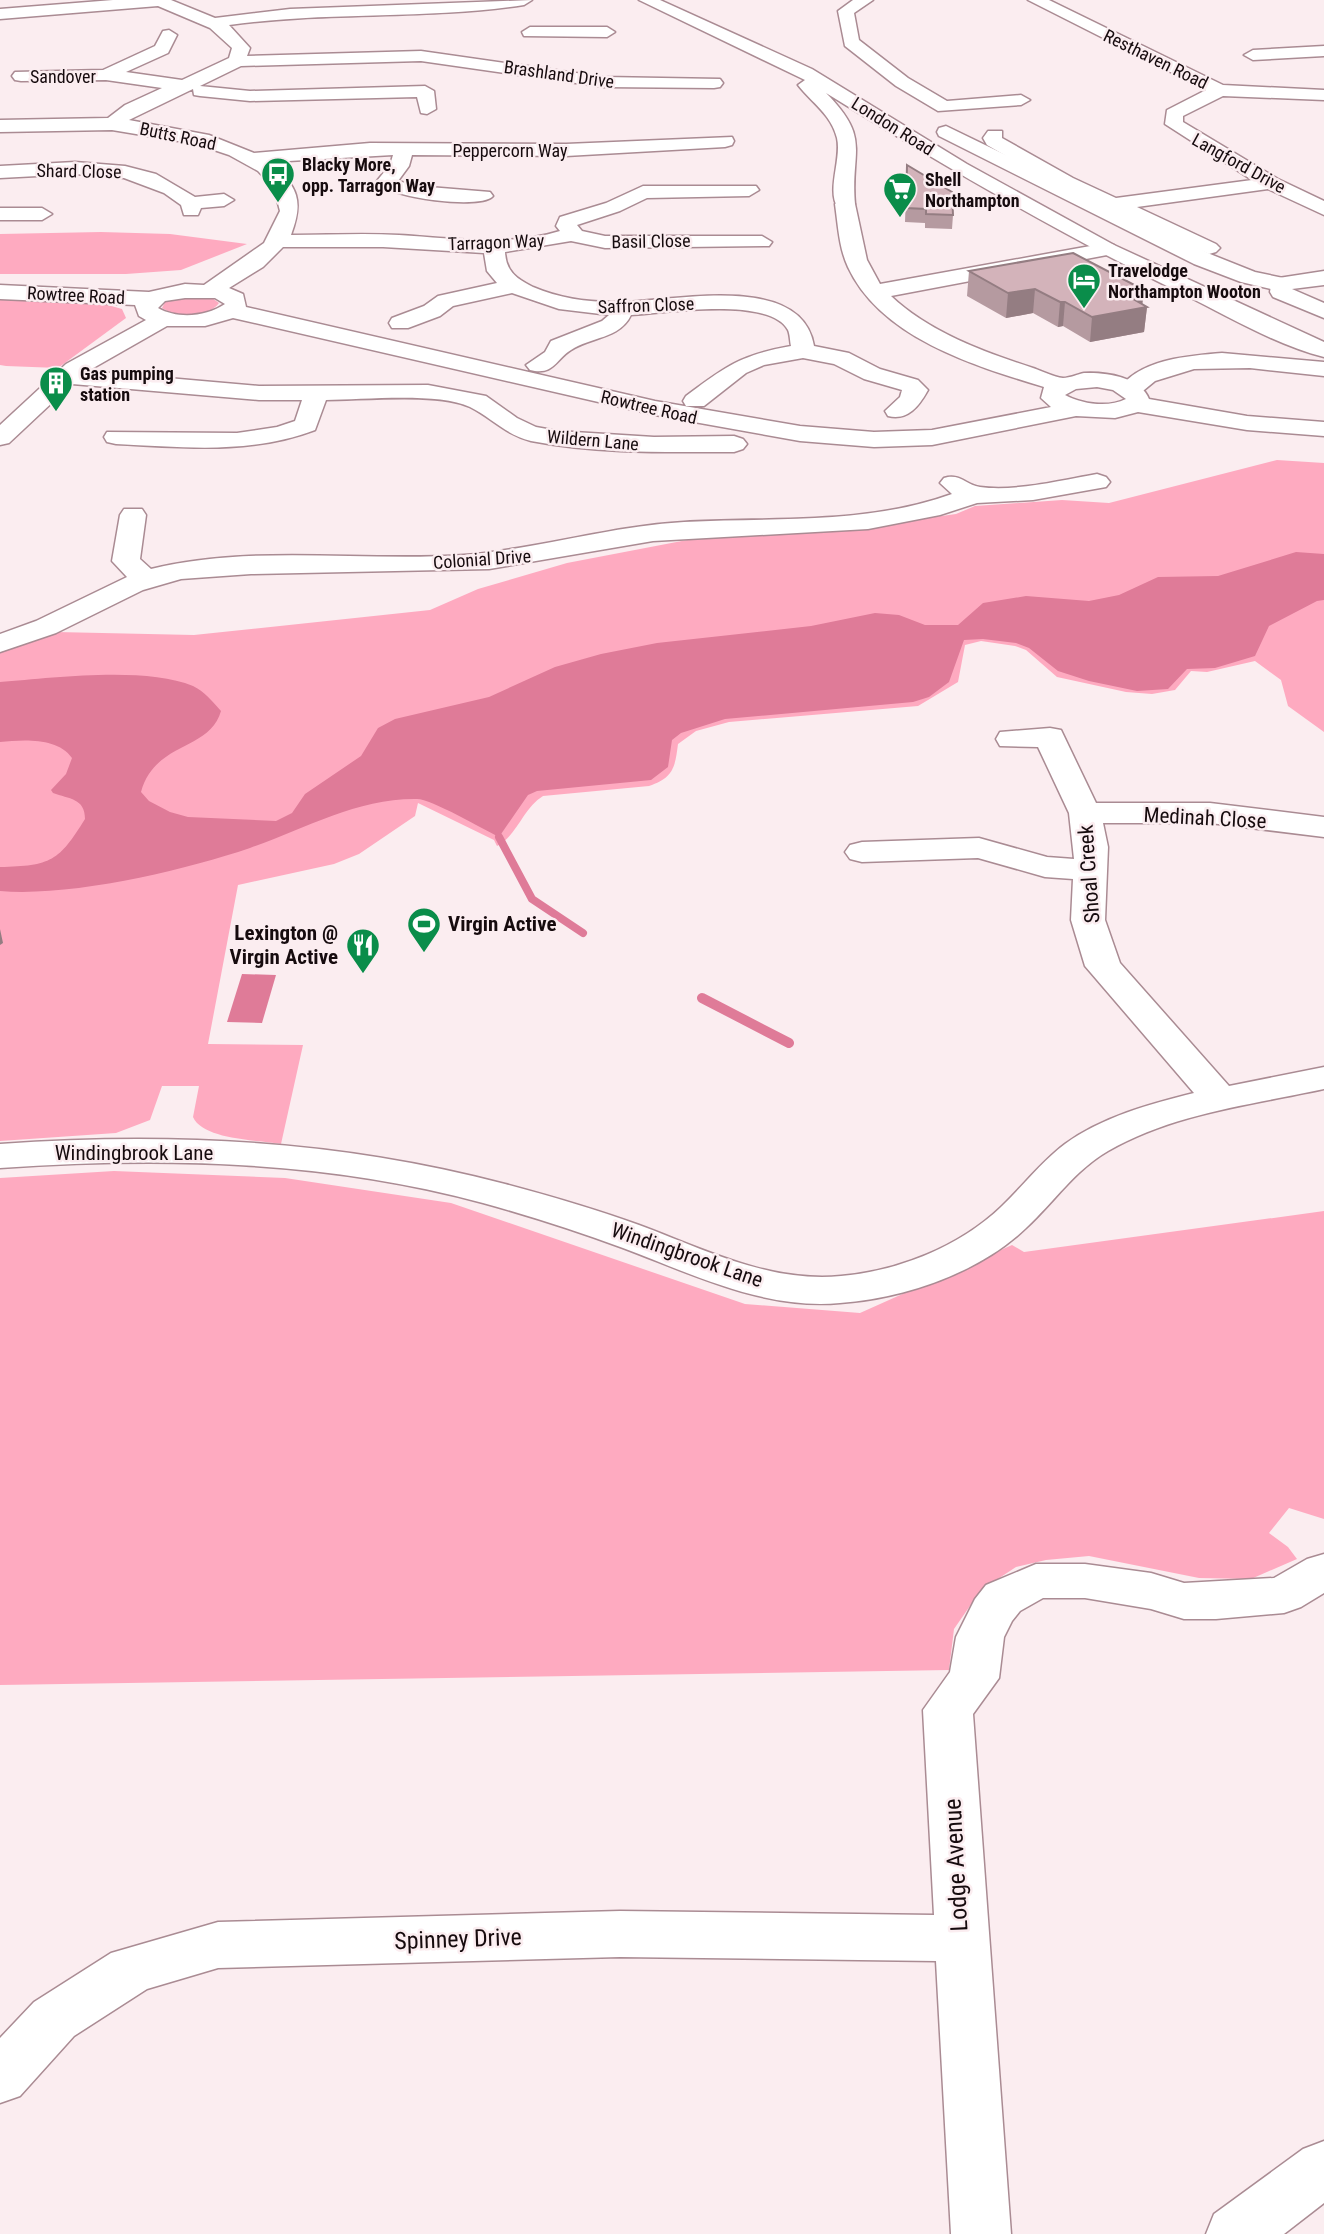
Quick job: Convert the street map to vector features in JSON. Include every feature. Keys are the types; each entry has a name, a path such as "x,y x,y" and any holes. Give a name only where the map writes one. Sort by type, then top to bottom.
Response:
{"main road":[{"path":"212,23 317,6 453,10 524,0"},
{"name":"London Road","path":"648,0 817,79 960,168 1107,249 1247,317 1324,350"},
{"path":"865,0 846,11 851,42 920,93 944,107 1021,100"},
{"name":"Resthaven Road","path":"1036,0 1220,90 1324,95"},
{"path":"0,14 48,5 106,7 160,1 212,23 236,37 241,48 237,61 219,72 199,92 131,109 112,124"},
{"path":"106,7 124,22"},
{"path":"517,68 546,54 550,46 537,32 607,32"},
{"path":"421,55 418,43 429,38"},
{"name":"Sandover","path":"106,75 124,64 153,54 168,39 144,43"},
{"path":"301,61 294,49 303,41"},
{"name":"London Road","path":"794,45 840,71"},
{"path":"753,47 804,83 831,107 845,131 848,156 845,204 859,269 875,292 894,311 920,328 1002,366 1063,385 1103,382 1132,397 1247,423 1324,429"},
{"path":"1253,55 1324,51"},
{"name":"Brashland Drive","path":"237,61 421,55 570,78 639,85 705,84 703,103"},
{"path":"359,58 373,91"},
{"path":"639,85 646,73 659,64"},
{"name":"Sandover","path":"31,104 20,82 24,68 106,75 199,92 300,103 373,91 425,91 427,109"},
{"path":"546,94 551,87 570,78"},
{"name":"Langford Drive","path":"1220,90 1174,114 1174,124 1271,183 1324,209"},
{"path":"1296,113 1324,108"},
{"name":"London Road","path":"927,120 1007,169 1125,233 1324,326"},
{"name":"Butts Road","path":"0,126 112,124 193,136 231,148 253,159 281,184 290,203 286,226 278,241"},
{"path":"946,132 1202,259 1249,278 1280,284 1324,278"},
{"path":"996,135 992,138 995,141 1030,162 1209,248"},
{"name":"Peppercorn Way","path":"253,159 333,150 567,150 655,143 725,142"},
{"path":"404,150 399,166 386,182 392,187 468,197"},
{"name":"Shard Close","path":"0,172 59,169 131,173 162,183 191,207 224,200"},
{"path":"1114,204 1271,183"},
{"path":"1291,192 1324,189"},
{"name":"Tarragon Way","path":"278,241 494,245 570,235 572,231 566,226 567,221 613,207 643,192 726,195 749,190"},
{"path":"11,217 42,214"},
{"name":"Basil Close","path":"570,235 605,242 734,246 762,242"},
{"path":"210,290 248,267 278,241"},
{"path":"494,245 496,266 505,280 514,286"},
{"path":"875,292 1107,249"},
{"path":"1280,284 1281,292 1324,311"},
{"path":"400,323 432,311 446,300 514,286"},
{"name":"Saffron Close","path":"514,286 570,304 621,309 713,302 750,304 785,316 799,327 804,338 803,351"},
{"path":"5,428 66,376 158,309 171,292 210,290 235,299 236,306 231,311 197,320 158,309"},
{"name":"Rowtree Road","path":"0,292 158,309"},
{"path":"538,365 554,356 559,346 610,326 620,317 621,309"},
{"name":"Rowtree Road","path":"231,311 710,421 771,432 821,437 914,439 1017,424 1072,409 1105,412 1132,397"},
{"path":"695,401 748,363 803,351 841,358 872,374 910,385 916,390 913,406"},
{"path":"1132,397 1139,379 1153,372 1200,363 1265,362 1324,369"},
{"path":"173,384 211,363"},
{"path":"1002,366 1023,382 1033,400 1017,424"},
{"name":"Wildern Lane","path":"66,376 259,393 428,392 477,401 508,423 530,433 558,438 721,449"},
{"path":"1063,385 1053,392 1053,398 1072,409"},
{"path":"116,437 259,440 288,433 306,425 316,394"},
{"name":"Colonial Drive","path":"0,643 49,626 121,587 145,578 177,572 250,565 460,563 515,558 679,530 847,522 944,508 963,489 1033,492 1097,482"},
{"path":"133,515 126,561 145,578"},
{"name":"Shoal Creek","path":"1011,739 1050,737 1059,764 1085,813 1091,846 1088,920 1103,966 1218,1097"},
{"name":"Medinah Close","path":"1085,813 1210,813 1324,827"},
{"path":"862,852 979,848 1045,867 1091,871"},
{"name":"Windingbrook Lane","path":"0,1156 103,1151 211,1151 362,1164 489,1192 610,1229 751,1281 818,1291 882,1283 944,1263 1002,1228 1050,1175 1092,1144 1143,1118 1218,1097 1324,1078"},
{"name":"Lodge Avenue","path":"981,2234 960,1938 948,1710 974,1678 980,1637 1003,1598 1035,1581 1085,1581 1151,1591 1184,1601 1216,1601 1284,1595 1324,1571"},
{"name":"Spinney Drive","path":"0,2078 54,2019 131,1970 218,1945 620,1934 960,1938"},
{"path":"1236,2234 1324,2168"}],"shaded area":[{"path":"0,234 170,234 247,244 181,270 126,274 0,274"},
{"path":"178,297 212,298 219,303 208,312 192,315 176,314 162,308 165,302"},
{"path":"0,298 101,303 122,309 126,318 58,368 6,366 0,365"},
{"path":"1277,460 1324,463 1324,732 1288,706 1281,680 1255,661 1207,672 1191,671 1175,690 1152,694 1126,692 1057,677 1026,650 981,641 965,645 958,682 918,706 729,722 696,731 678,744 674,766 663,779 649,786 543,796 530,807 510,836 497,846 494,840 418,803 415,816 359,854 334,864 238,885 208,1044 303,1045 281,1144 219,1135 199,1125 193,1117 199,1086 162,1086 150,1120 116,1133 0,1141 0,647 56,632 194,635 430,610 478,589 567,563 687,540 849,529 956,514 975,506 1062,500 1109,503"},
{"path":"1296,552 1324,554 1324,600 1269,626 1255,656 1215,668 1187,669 1168,689 1137,691 1089,681 1058,671 1029,648 1016,643 964,640 949,682 929,697 913,702 725,719 681,733 672,740 668,767 651,780 537,791 528,795 499,837 424,800 395,800 352,809 250,848 160,873 59,890 0,891 0,867 31,865 52,858 68,844 85,819 79,803 51,790 66,774 72,758 66,751 39,741 0,742 0,682 125,675 150,676 193,686 221,711 215,724 195,741 158,763 141,792 149,801 170,812 188,817 276,821 292,813 305,794 361,756 378,728 395,719 489,697 555,667 601,654 657,643 811,626 875,613 899,615 925,625 958,625 983,603 1026,596 1089,601 1119,595 1158,577 1218,576"},
{"path":"242,974 276,975 262,1023 227,1022"},
{"path":"114,1171 285,1178 451,1203 745,1304 860,1313 1012,1245 1024,1252 1324,1211 1324,1519 1289,1508 1269,1533 1288,1547 1297,1559 1251,1579 1199,1578 1089,1556 1046,1560 1016,1567 981,1590 954,1629 949,1670 0,1685 0,1178"}],"building":[{"path":"907,165 952,192 953,215 926,214 926,209 906,208"},
{"path":"1073,253 1144,290 1123,293 1147,307 1092,317 1035,289 1008,293 969,271"}],"waterway":[{"path":"499,837 532,899 583,933"},
{"path":"702,998 789,1043"}],"place":[{"name":"Blacky More, opp. Tarragon Way","path":"278,204"},
{"name":"Shell Northampton","path":"900,219"},
{"name":"Travelodge Northampton Wooton","path":"1084,310"},
{"name":"Gas pumping station","path":"56,413"},
{"name":"Virgin Active","path":"424,954"},
{"name":"Lexington @ Virgin Active","path":"363,975"}]}
